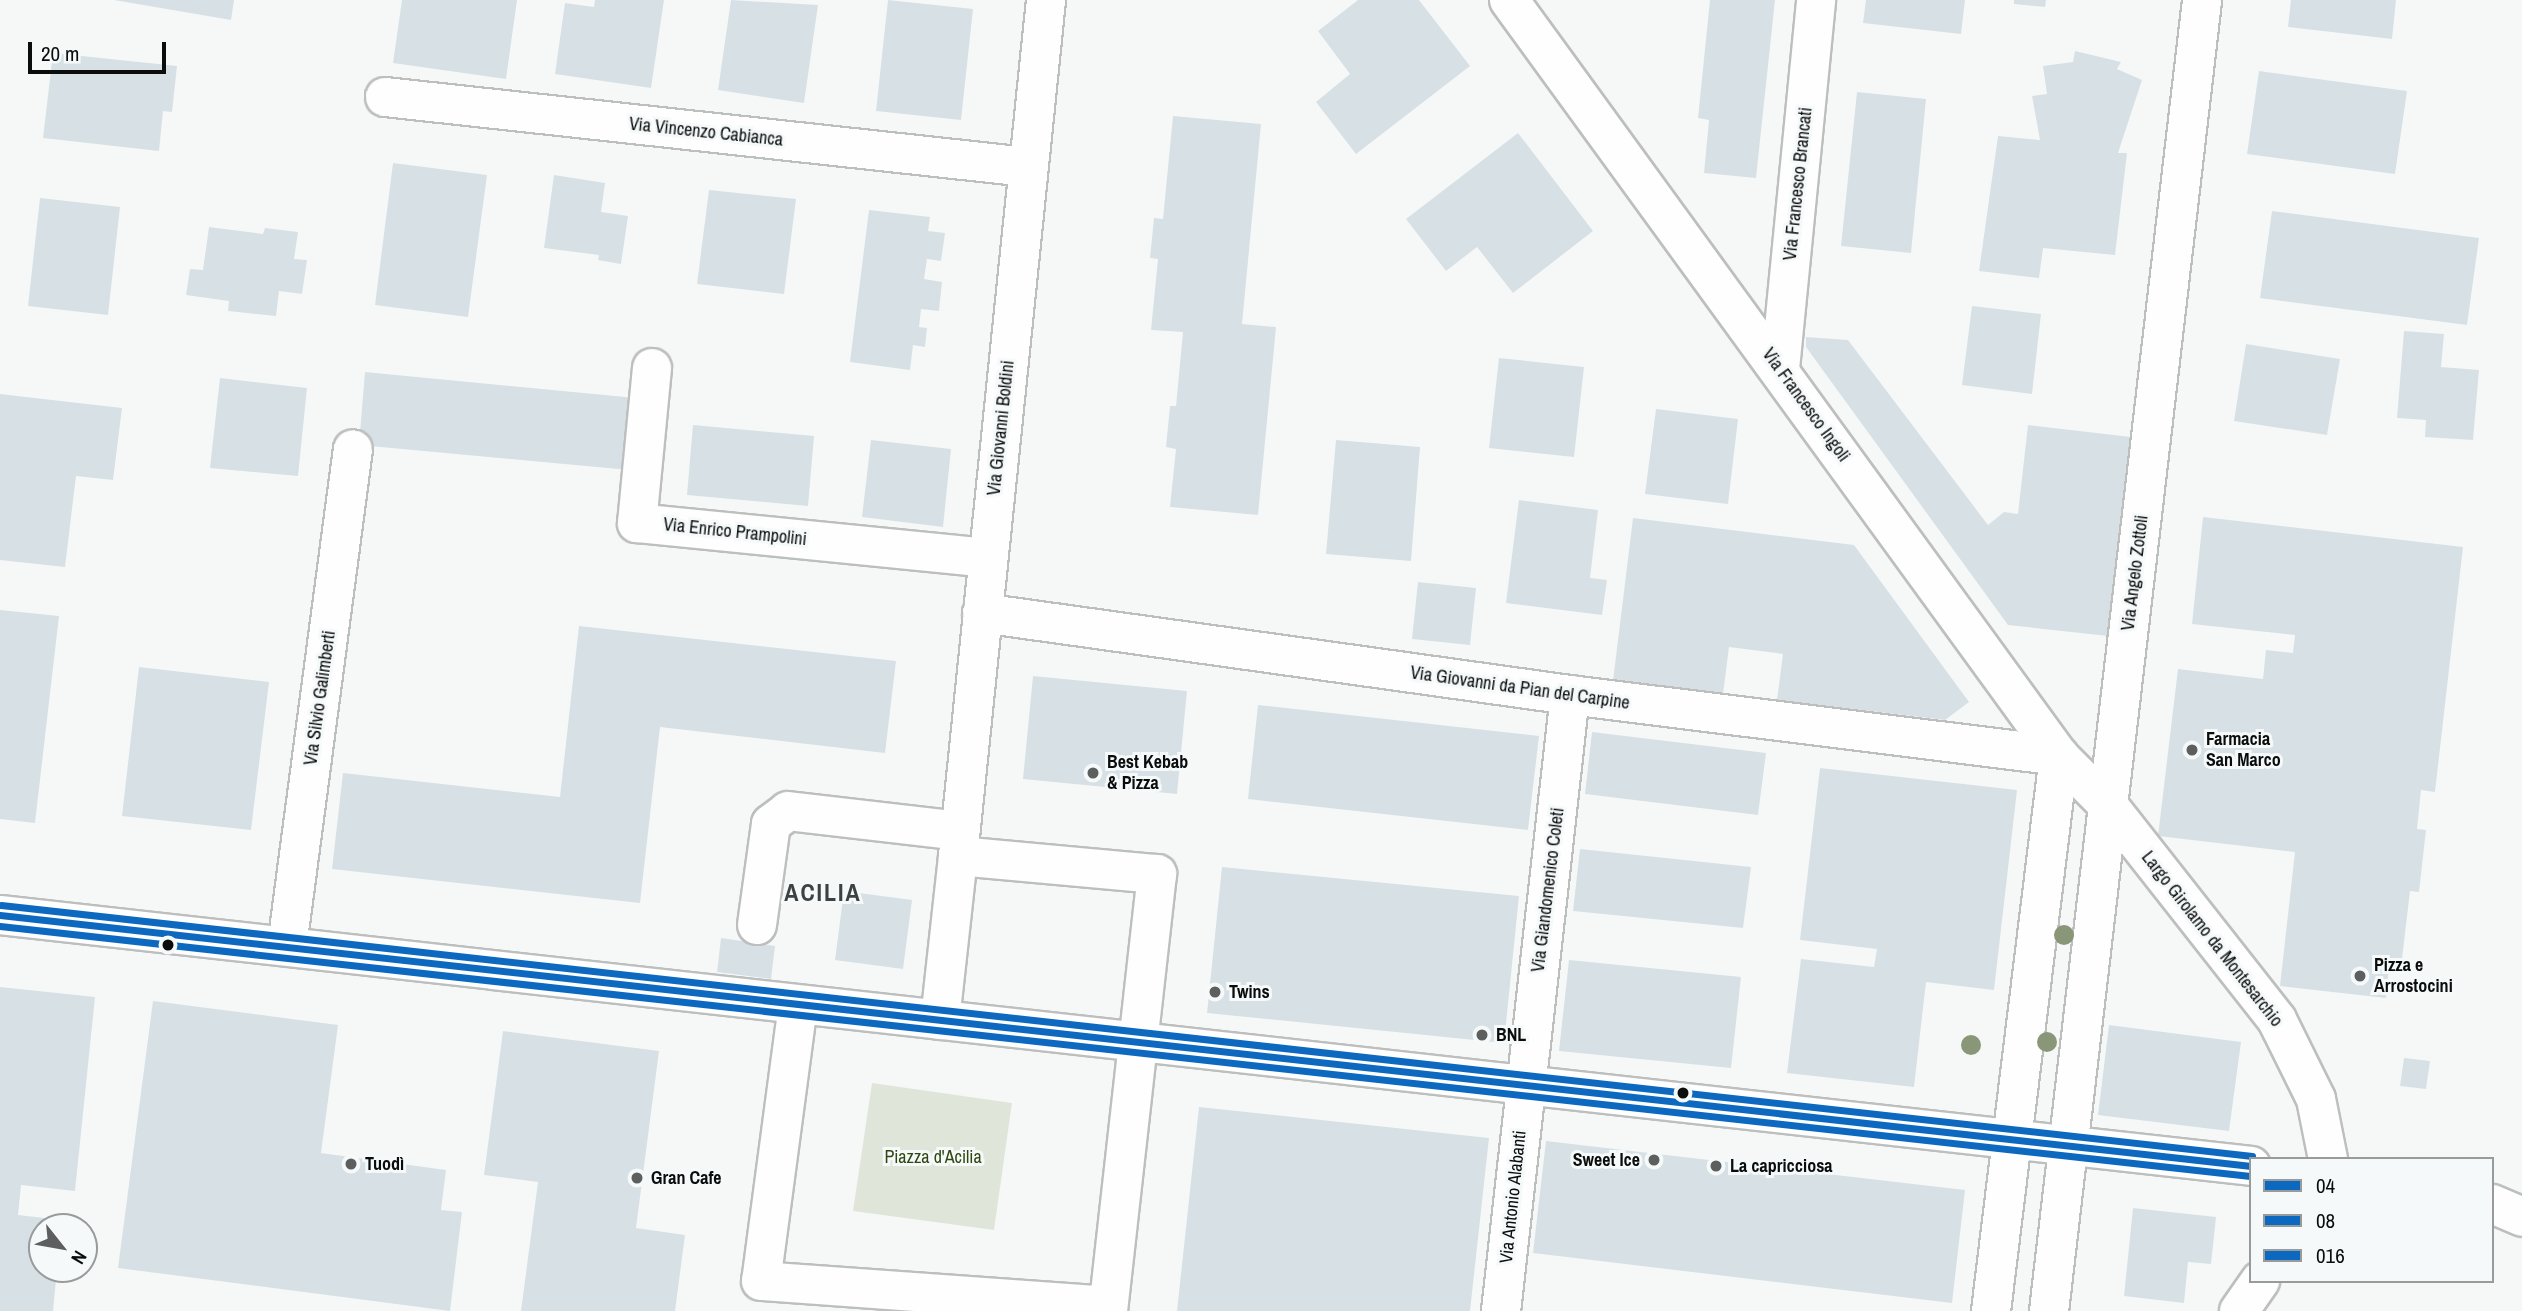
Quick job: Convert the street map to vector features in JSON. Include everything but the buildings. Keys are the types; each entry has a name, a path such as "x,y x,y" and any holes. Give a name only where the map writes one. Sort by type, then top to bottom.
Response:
{"street":[{"name":"Via Giovanni Boldini","path":"940,1020 1046,0"},
{"name":"Via Francesco Ingoli","path":"1509,0 2059,755 2109,805"},
{"name":"Via Francesco Brancati","path":"1780,369 1816,0"},
{"name":"Via Angelo Zottoli","path":"2049,1311 2202,0"},
{"name":"Via Vincenzo Cabianca","path":"385,97 1027,167"},
{"name":"Via Enrico Prampolini","path":"652,368 637,523 988,558"},
{"name":"Via Silvio Galimberti","path":"287,946 354,449"},
{"name":"Via Giovanni da Pian del Carpine","path":"982,613 1570,695 2059,755"},
{"name":"Via Giandomenico Coleti","path":"1525,1084 1570,695"},
{"path":"1991,1311 2059,755"},
{"name":"Largo Girolamo da Montesarchio","path":"2109,805 2277,1020 2316,1099 2328,1157"},
{"path":"757,925 771,824 788,811 959,843 1157,874 1108,1308 758,1296 798,1005"},
{"path":"0,915 2249,1166"},
{"name":"Via Antonio Alabanti","path":"1501,1311 1525,1084"},
{"path":"2494,1191 2522,1189"},
{"path":"2494,1205 2522,1217"},
{"path":"2239,1311 2259,1283"}],"green space":[{"name":"Piazza d'Acilia","path":"872,1083 1012,1103 994,1230 853,1211"}],"transit line":[{"name":"016","path":"1,905 2252,1156"},
{"name":"04","path":"0,915 2249,1166"},
{"name":"08","path":"0,926 2249,1176"}],"place":[{"name":"Farmacia San Marco","path":"2192,750"},
{"name":"Best Kebab & Pizza","path":"1093,773"},
{"name":"Pizza e Arrostocini","path":"2360,976"},
{"name":"Twins","path":"1215,992"},
{"name":"BNL","path":"1482,1035"},
{"name":"Sweet Ice","path":"1654,1160"},
{"name":"Tuodì","path":"351,1164"},
{"name":"La capricciosa","path":"1716,1166"},
{"name":"Gran Cafe","path":"637,1178"}],"district":[{"name":"ACILIA","path":"823,893"}]}
